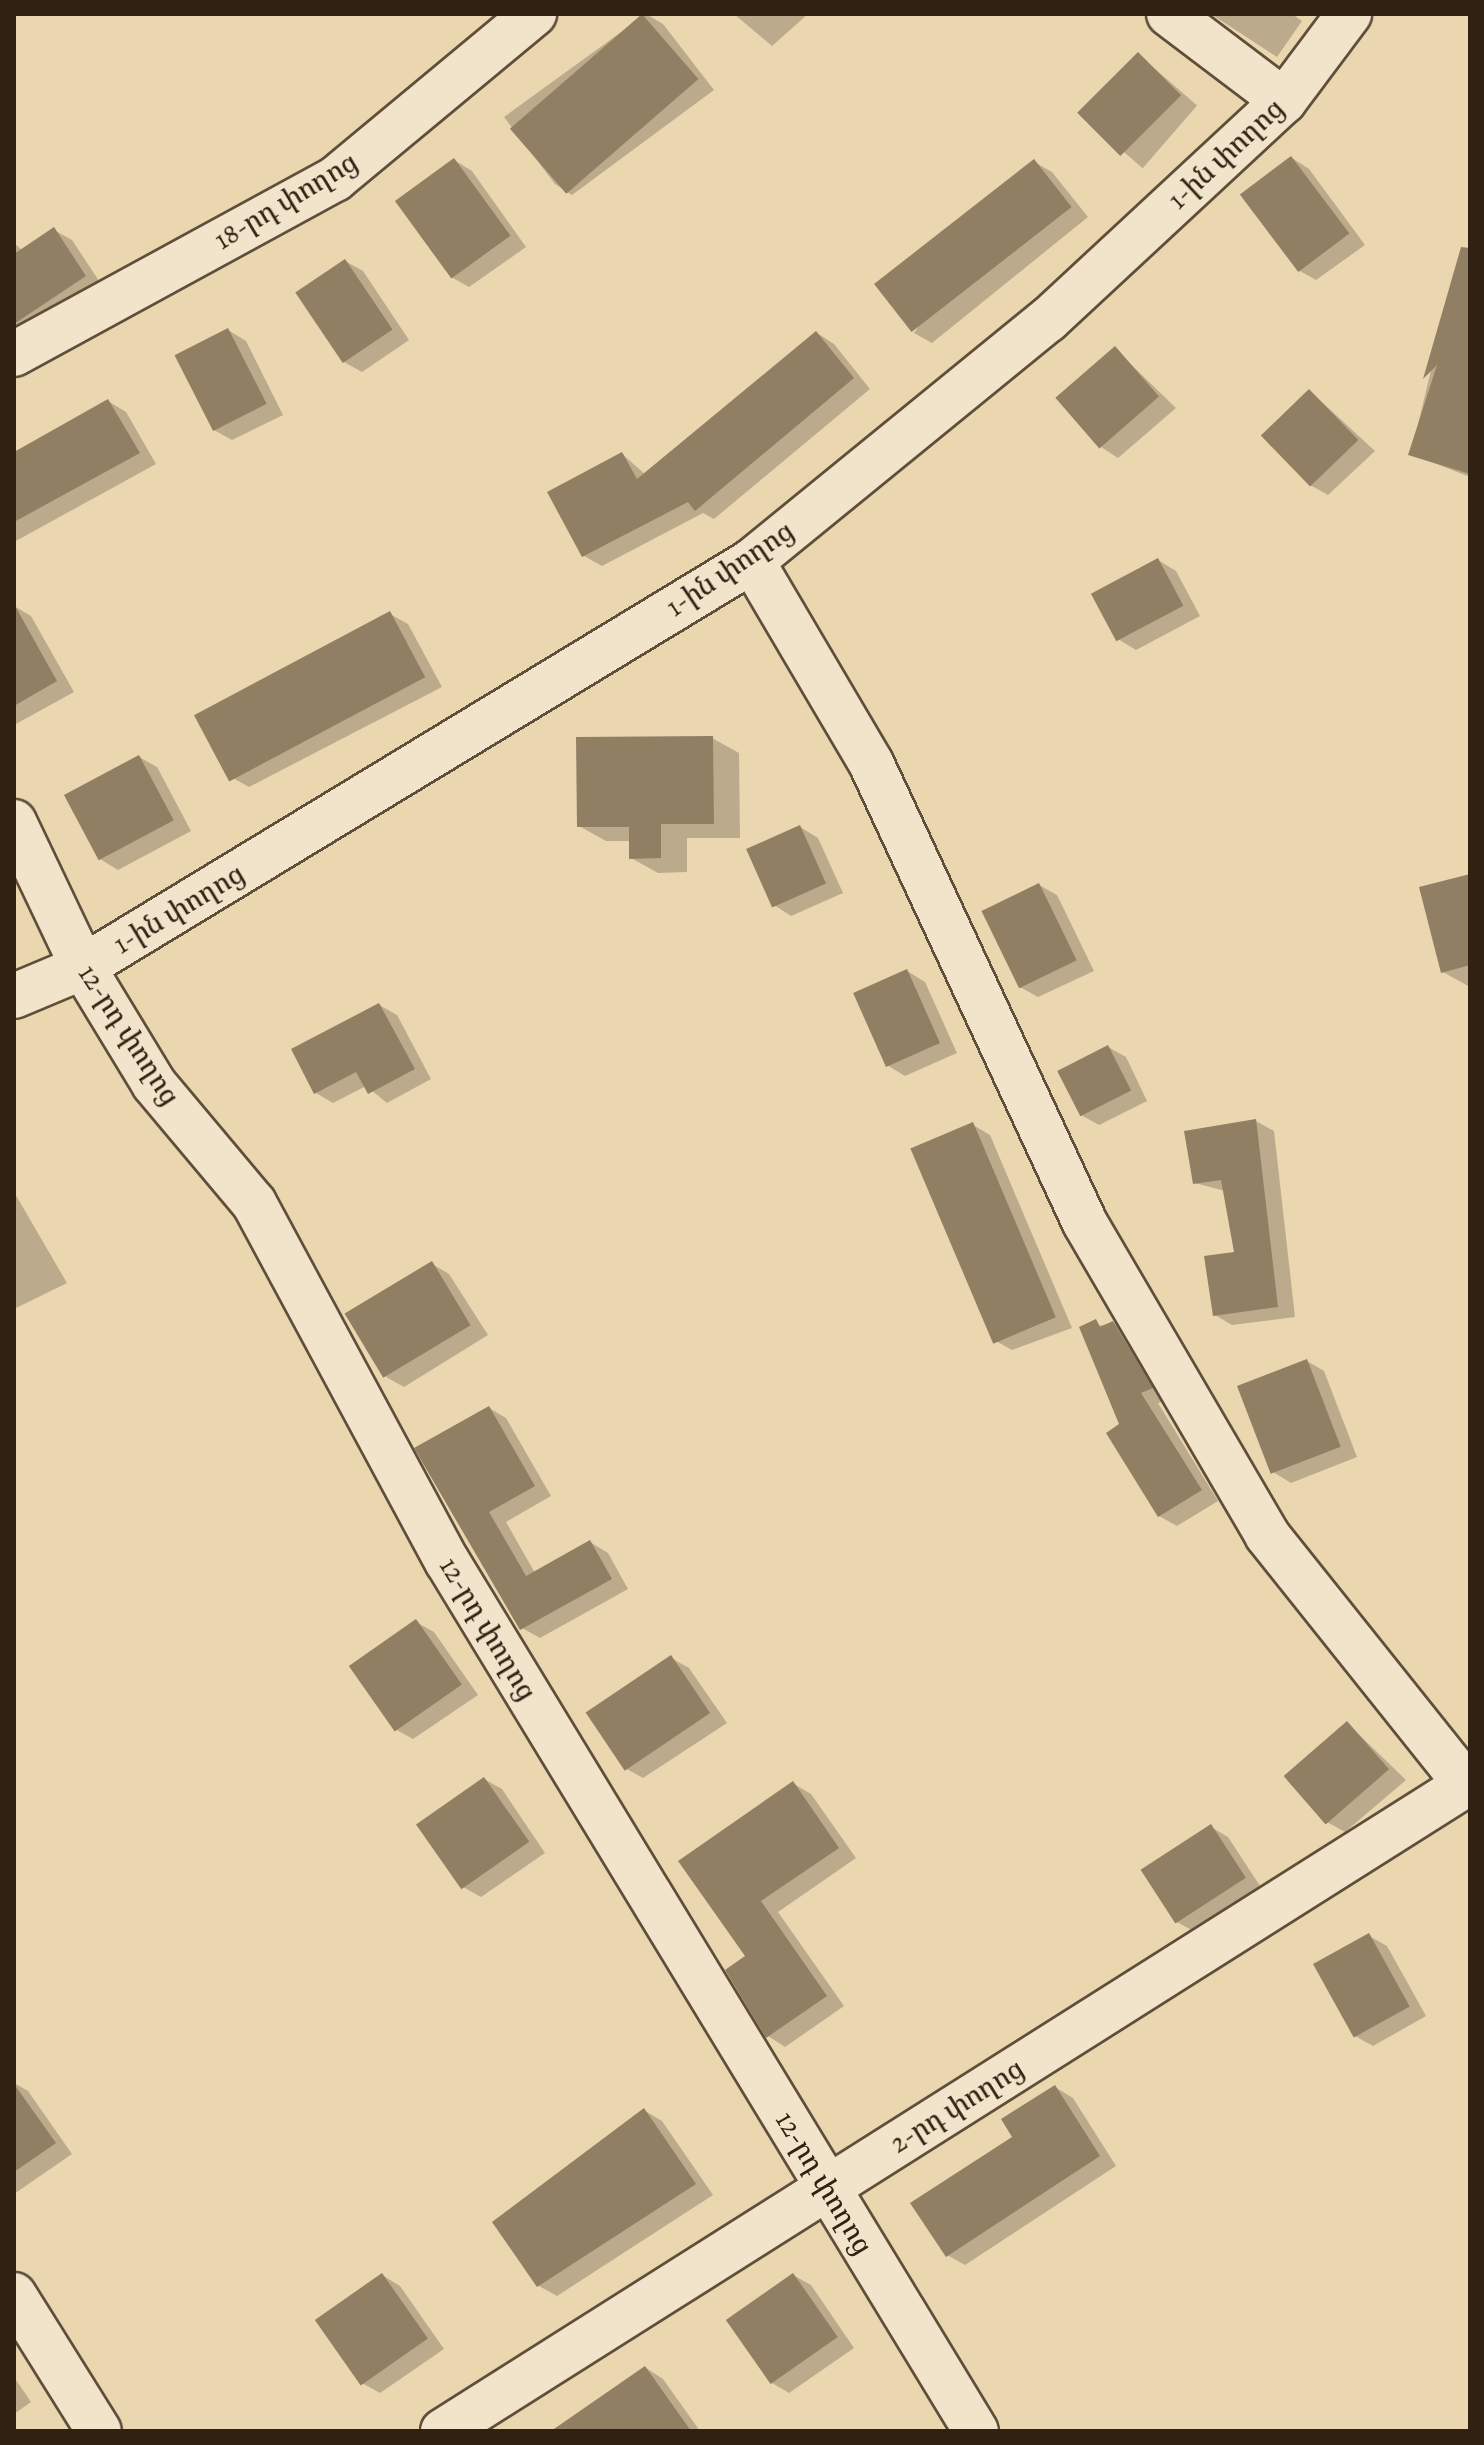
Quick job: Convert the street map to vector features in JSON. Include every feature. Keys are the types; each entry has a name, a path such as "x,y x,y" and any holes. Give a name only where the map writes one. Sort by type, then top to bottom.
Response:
{"street":[{"name":"18-րդ փողոց","path":"14,354 335,179 534,14"},
{"path":"1169,14 1284,101"},
{"name":"1-ին փողոց","path":"14,996 83,967 752,561 1048,320 1284,101 1349,14"},
{"path":"752,561 871,763 1085,1223 1267,1535 1468,1783"},
{"name":"12-րդ փողոց","path":"14,822 83,967 154,1084 254,1203 447,1561 976,2431"},
{"name":"2-րդ փողոց","path":"443,2431 1468,1783"},
{"path":"14,2295 99,2431"}],"building":[{"path":"642,14 698,79 566,194 510,129"},
{"path":"1138,52 1181,95 1120,156 1077,113"},
{"path":"1291,156 1349,233 1298,272 1240,195"},
{"path":"454,158 510,236 451,279 395,201"},
{"path":"1034,159 1072,207 912,332 874,284"},
{"path":"54,227 86,276 14,324 14,254"},
{"path":"1461,247 1470,248 1470,474 1408,455 1437,365 1423,379"},
{"path":"345,259 393,329 343,363 295,293"},
{"path":"228,328 267,404 213,431 175,355"},
{"path":"816,331 854,378 695,511 688,502 582,557 547,492 622,452 637,479"},
{"path":"1115,346 1159,397 1099,448 1055,398"},
{"path":"1309,389 1358,440 1310,487 1261,436"},
{"path":"108,399 140,453 14,522 14,452"},
{"path":"1158,558 1183,606 1116,641 1091,594"},
{"path":"14,604 57,681 14,706"},
{"path":"390,611 425,677 229,781 194,715"},
{"path":"713,736 714,824 661,824 661,858 629,859 629,827 577,827 576,737"},
{"path":"139,755 174,820 99,860 64,795"},
{"path":"800,825 826,883 772,907 746,849"},
{"path":"1470,874 1470,965 1441,973 1419,887"},
{"path":"1039,883 1077,960 1019,988 981,911"},
{"path":"907,969 940,1043 886,1067 853,993"},
{"path":"379,1003 415,1069 368,1094 356,1072 314,1094 291,1049"},
{"path":"1108,1045 1131,1090 1080,1116 1057,1071"},
{"path":"1256,1119 1278,1307 1213,1316 1204,1256 1234,1252 1221,1180 1193,1184 1184,1131"},
{"path":"973,1122 1056,1317 993,1344 910,1149"},
{"path":"432,1261 471,1325 383,1378 345,1314"},
{"path":"1096,1319 1100,1327 1113,1321 1153,1388 1141,1393 1202,1490 1158,1517 1106,1433 1119,1424 1079,1327"},
{"path":"1307,1359 1341,1447 1271,1474 1237,1386"},
{"path":"489,1406 535,1486 489,1512 526,1576 590,1540 612,1579 520,1630 414,1448"},
{"path":"416,1619 462,1685 395,1732 349,1666"},
{"path":"671,1655 710,1713 625,1771 586,1713"},
{"path":"1347,1721 1389,1769 1326,1824 1284,1776"},
{"path":"484,1777 529,1842 461,1889 416,1825"},
{"path":"793,1781 839,1848 761,1901 827,1996 766,2038 725,1970 745,1956 678,1861"},
{"path":"1211,1824 1246,1878 1175,1923 1141,1870"},
{"path":"1369,1933 1410,2006 1354,2037 1313,1964"},
{"path":"14,2084 56,2143 14,2172"},
{"path":"1055,2085 1100,2156 946,2257 910,2203 1012,2137 1001,2119"},
{"path":"644,2108 696,2184 537,2287 492,2222"},
{"path":"382,2273 428,2339 361,2386 315,2320"},
{"path":"793,2273 838,2337 771,2384 726,2320"},
{"path":"645,2366 691,2431 551,2431"}]}
